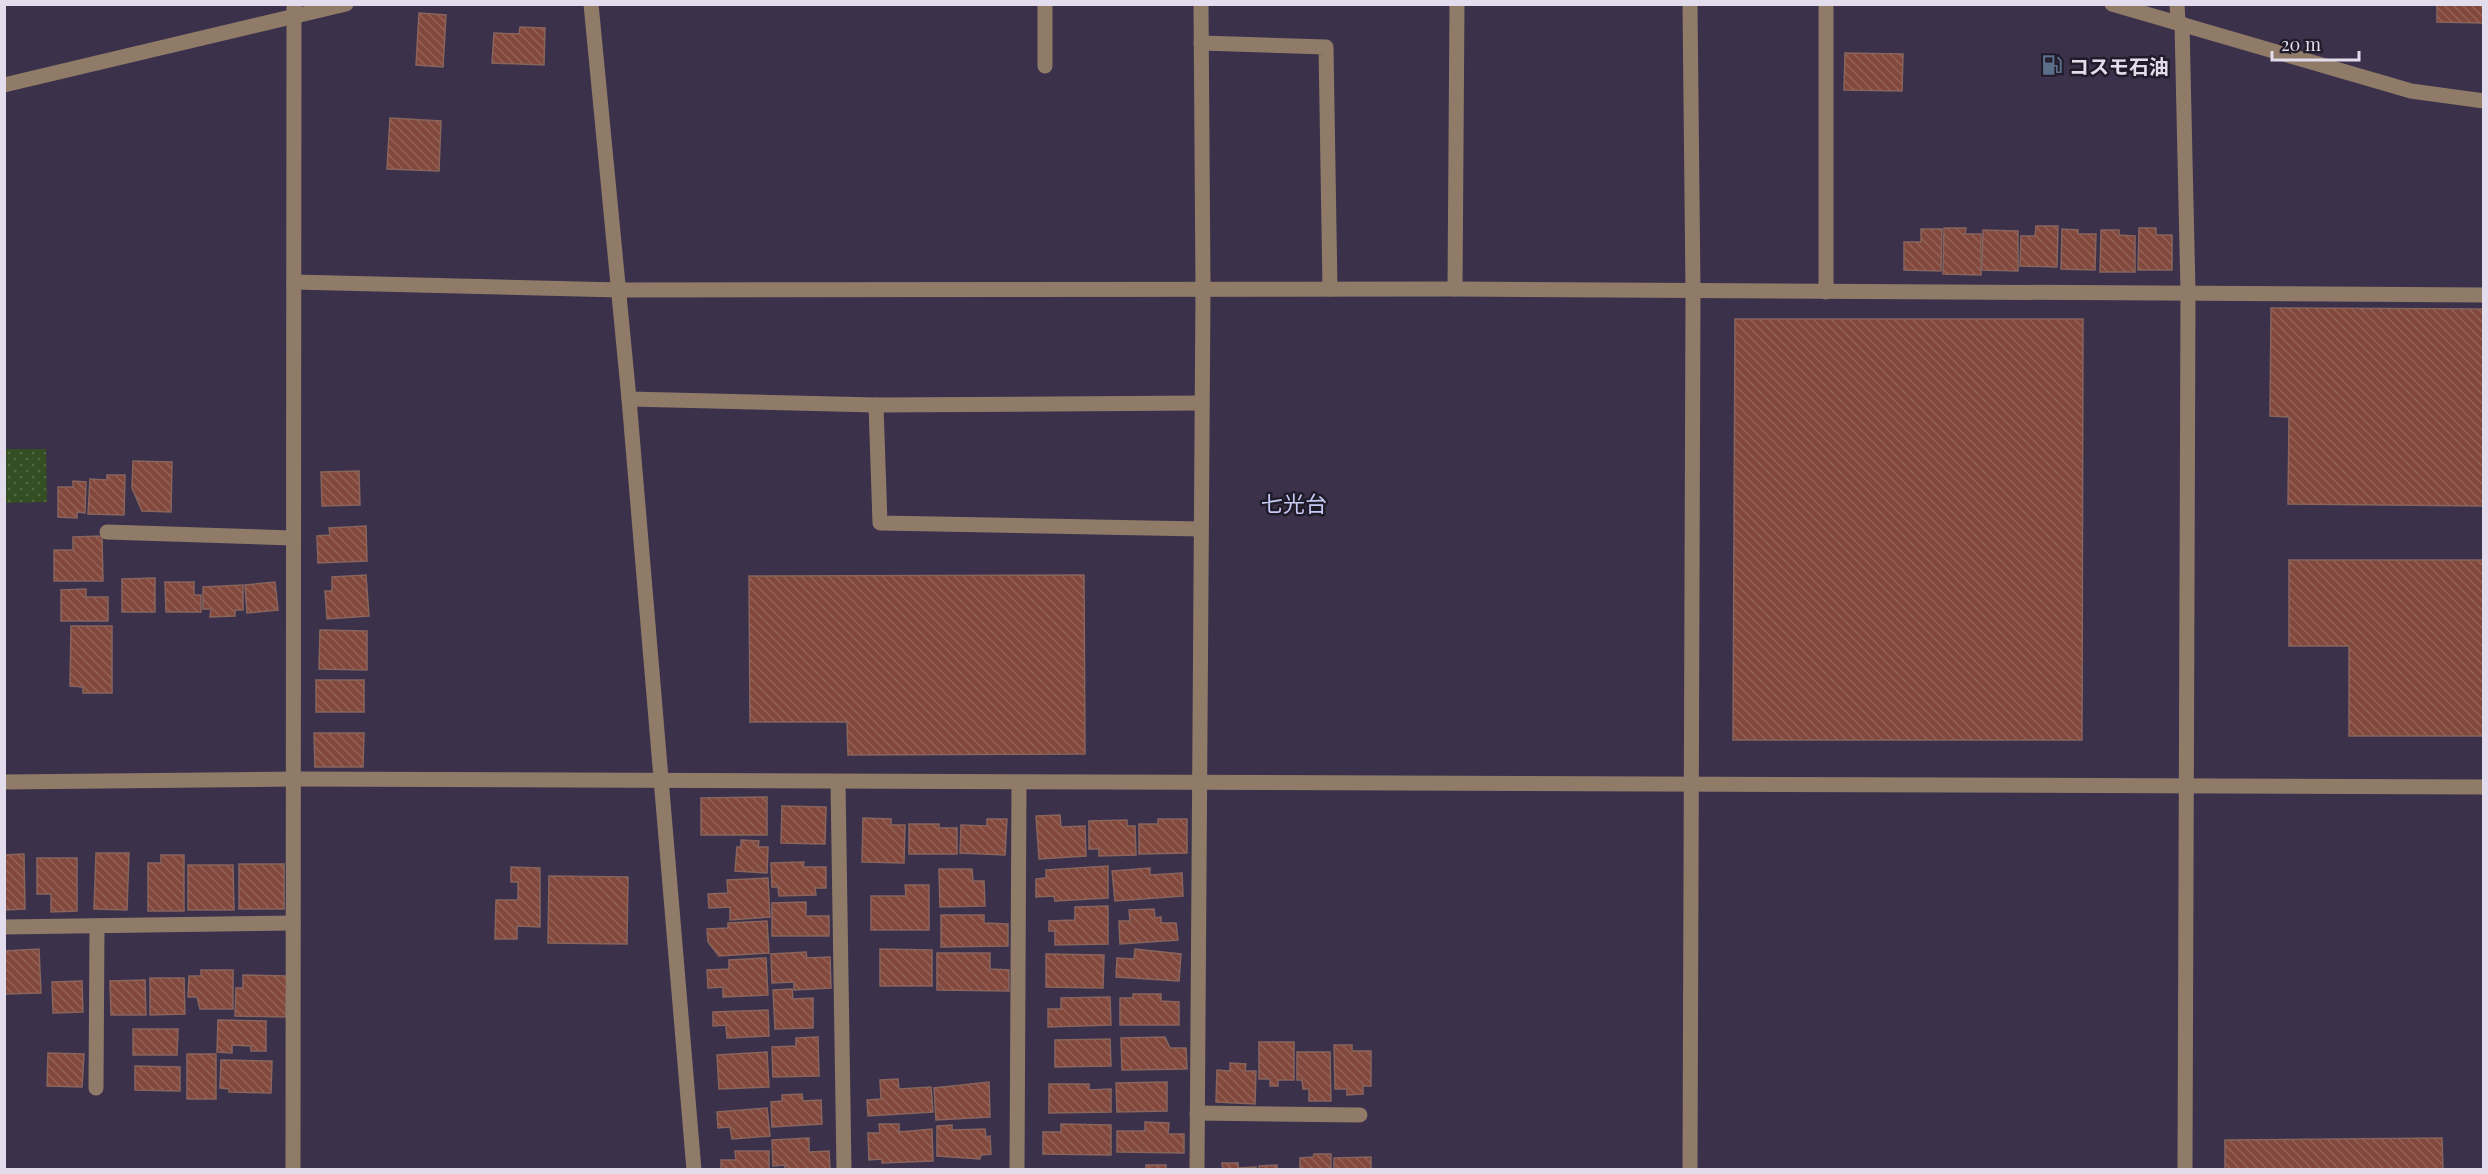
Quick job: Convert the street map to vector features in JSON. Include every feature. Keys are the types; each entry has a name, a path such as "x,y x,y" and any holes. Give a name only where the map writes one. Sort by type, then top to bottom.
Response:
{"street":[{"path":"4,86 294,11 346,4"},
{"path":"591,4 620,290 694,1170"},
{"path":"1045,4 1045,66"},
{"path":"1197,1170 1203,289 1200,4"},
{"path":"1455,289 1457,4"},
{"path":"1690,4 1693,292 1690,1170"},
{"path":"1826,4 1826,292"},
{"path":"2112,4 2411,91 2484,101"},
{"path":"2177,4 2180,24 2188,292 2185,1170"},
{"path":"293,1170 294,11"},
{"path":"1201,43 1326,47 1330,289"},
{"path":"294,282 620,290 1455,289 2484,295"},
{"path":"629,399 876,405 1202,403"},
{"path":"876,405 880,523 1201,529"},
{"path":"107,532 293,538"},
{"path":"4,782 293,779 2484,788"},
{"path":"838,783 844,1170"},
{"path":"1017,1170 1019,783"},
{"path":"4,927 293,923"},
{"path":"96,1088 98,926"},
{"path":"1197,1113 1360,1115"}],"green space":[{"path":"5,449 46,449 47,502 5,503"}],"building":[{"path":"2437,4 2484,4 2484,23 2437,22"},
{"path":"419,13 446,15 443,67 416,65"},
{"path":"520,27 545,28 544,65 492,63 494,33 519,34"},
{"path":"1845,53 1903,54 1902,91 1844,90"},
{"path":"390,118 441,121 439,171 387,169"},
{"path":"2036,226 2058,226 2057,267 2020,266 2021,236 2035,236"},
{"path":"1944,228 1966,228 1965,234 1981,234 1981,275 1943,274"},
{"path":"2139,228 2156,228 2156,235 2172,235 2172,270 2138,270"},
{"path":"1921,229 1942,229 1941,271 1904,270 1904,242 1921,242"},
{"path":"2062,229 2078,230 2078,234 2096,234 2095,270 2061,269"},
{"path":"1983,230 2018,231 2018,271 1982,270"},
{"path":"2101,230 2119,230 2119,235 2135,236 2135,272 2100,272"},
{"path":"2271,308 2484,309 2484,506 2288,504 2289,417 2270,416"},
{"path":"1735,319 2083,319 2082,740 1733,740"},
{"path":"133,461 172,462 171,512 142,511 132,488"},
{"path":"359,471 360,505 322,506 321,472"},
{"path":"107,475 125,475 124,515 88,514 90,479 107,480"},
{"path":"73,481 86,482 85,513 77,512 77,518 58,517 58,487 73,487"},
{"path":"366,526 367,561 318,563 317,536 330,535 329,528"},
{"path":"102,536 103,581 54,581 54,550 73,550 73,537"},
{"path":"2289,560 2484,560 2484,736 2349,736 2349,646 2289,646"},
{"path":"366,575 369,616 327,619 325,591 332,591 332,577"},
{"path":"1084,575 1085,754 848,755 847,722 750,722 749,576"},
{"path":"155,578 155,612 122,612 122,579"},
{"path":"165,582 194,582 194,595 201,595 201,612 166,612"},
{"path":"275,582 278,610 247,613 245,585"},
{"path":"243,585 243,610 235,610 235,616 210,617 211,609 203,609 203,587"},
{"path":"86,589 86,597 108,597 108,621 61,621 61,590"},
{"path":"71,626 112,626 112,693 83,693 83,687 70,686"},
{"path":"320,630 367,631 367,670 319,669"},
{"path":"316,680 364,680 364,712 316,712"},
{"path":"314,733 364,733 363,767 315,767"},
{"path":"767,797 767,835 701,835 701,798"},
{"path":"782,806 826,807 825,844 781,843"},
{"path":"1060,815 1061,827 1085,826 1086,856 1039,859 1036,816"},
{"path":"863,818 891,819 891,825 905,825 904,863 862,862"},
{"path":"987,819 1007,819 1005,855 960,853 961,825 987,826"},
{"path":"1158,819 1187,819 1187,853 1139,854 1139,824 1158,824"},
{"path":"1127,820 1127,826 1135,826 1136,855 1099,856 1099,849 1089,849 1089,821"},
{"path":"909,824 939,824 939,828 957,828 957,854 909,854"},
{"path":"741,840 759,841 758,847 768,847 767,873 735,871 737,847 741,847"},
{"path":"96,853 129,853 127,910 94,909"},
{"path":"24,854 25,909 4,910 4,855"},
{"path":"161,855 184,855 184,911 148,911 148,863 161,863"},
{"path":"37,858 77,858 77,911 51,912 51,894 37,894"},
{"path":"804,862 803,867 826,867 826,888 815,888 816,895 779,896 778,887 772,887 771,863"},
{"path":"239,864 284,864 284,909 239,909"},
{"path":"188,865 233,865 234,910 188,910"},
{"path":"1108,866 1108,898 1055,901 1054,896 1036,897 1036,879 1046,878 1046,870"},
{"path":"511,867 540,868 540,927 517,926 517,939 495,939 496,900 518,900 518,882 511,882"},
{"path":"1150,868 1150,875 1182,873 1183,896 1115,901 1112,871"},
{"path":"939,869 972,869 973,881 984,881 985,906 940,907"},
{"path":"549,876 628,877 627,944 548,943"},
{"path":"768,878 770,917 730,920 730,907 709,908 708,894 728,893 727,880"},
{"path":"905,885 929,885 929,930 871,930 871,896 906,896"},
{"path":"806,902 806,916 829,916 829,936 772,936 772,903"},
{"path":"1108,906 1108,944 1055,945 1055,931 1049,931 1049,921 1075,920 1075,907"},
{"path":"1154,909 1155,918 1161,917 1161,923 1176,923 1178,940 1120,944 1119,921 1130,921 1129,910"},
{"path":"941,915 984,915 984,923 1008,924 1008,946 941,947"},
{"path":"767,921 769,953 719,956 708,942 707,929 728,928 728,923"},
{"path":"39,949 41,993 4,994 4,951"},
{"path":"880,949 932,950 932,986 880,986"},
{"path":"1135,949 1181,954 1179,981 1116,977 1117,958 1134,959"},
{"path":"806,952 807,958 830,957 831,988 794,990 794,982 772,983 771,954"},
{"path":"937,953 990,953 990,969 1009,970 1009,991 937,990"},
{"path":"1046,954 1104,955 1103,988 1046,987"},
{"path":"766,958 768,995 723,997 723,987 708,988 707,970 729,969 729,960"},
{"path":"201,970 233,970 233,1009 200,1009 197,997 188,997 189,976 201,976"},
{"path":"243,975 287,976 286,1017 235,1016 236,988 243,988"},
{"path":"150,978 184,978 185,1014 150,1015"},
{"path":"145,980 146,1015 111,1015 110,981"},
{"path":"82,981 83,1012 53,1013 52,982"},
{"path":"792,989 793,999 813,998 813,1028 775,1029 773,990"},
{"path":"1133,994 1161,994 1161,1001 1179,1002 1179,1025 1120,1025 1120,998 1133,998"},
{"path":"1110,997 1111,1025 1048,1027 1048,1009 1061,1009 1061,998"},
{"path":"768,1010 769,1036 727,1038 726,1025 713,1026 713,1012"},
{"path":"218,1020 266,1021 266,1051 251,1051 251,1046 232,1045 232,1053 217,1052"},
{"path":"133,1029 178,1029 177,1055 133,1055"},
{"path":"818,1037 819,1076 773,1077 772,1047 796,1046 796,1038"},
{"path":"1165,1037 1170,1048 1186,1048 1187,1069 1122,1070 1121,1038"},
{"path":"1110,1039 1111,1066 1055,1067 1055,1040"},
{"path":"1259,1042 1294,1042 1294,1080 1278,1080 1278,1086 1270,1086 1270,1079 1259,1079"},
{"path":"1334,1045 1352,1045 1352,1051 1371,1051 1371,1086 1363,1086 1363,1094 1347,1095 1347,1089 1335,1089"},
{"path":"767,1052 769,1087 719,1089 717,1055"},
{"path":"1297,1052 1330,1052 1331,1101 1309,1101 1309,1089 1303,1089 1302,1080 1297,1080"},
{"path":"48,1053 84,1054 82,1087 47,1086"},
{"path":"187,1054 216,1054 216,1099 187,1099"},
{"path":"221,1060 272,1061 271,1093 229,1092 229,1089 220,1088"},
{"path":"1230,1063 1246,1064 1245,1071 1256,1071 1255,1104 1216,1102 1217,1070 1230,1071"},
{"path":"135,1066 180,1067 180,1091 135,1090"},
{"path":"898,1079 899,1089 931,1087 933,1112 868,1116 867,1100 881,1099 880,1080"},
{"path":"989,1082 990,1117 936,1120 934,1088"},
{"path":"1167,1082 1167,1111 1117,1112 1116,1083"},
{"path":"1049,1084 1089,1084 1089,1090 1111,1089 1111,1112 1049,1113"},
{"path":"802,1094 803,1101 821,1100 822,1124 772,1127 771,1102 782,1101 782,1095"},
{"path":"767,1108 770,1136 732,1139 730,1127 718,1128 717,1112"},
{"path":"1145,1122 1169,1123 1168,1134 1184,1134 1184,1153 1117,1152 1117,1131 1145,1131"},
{"path":"879,1124 899,1124 899,1132 932,1129 933,1161 882,1163 882,1159 869,1160 868,1133 880,1133"},
{"path":"1061,1124 1111,1125 1111,1155 1043,1154 1043,1132 1061,1132"},
{"path":"952,1125 952,1130 985,1129 986,1137 990,1136 991,1154 981,1155 980,1159 937,1156 937,1126"},
{"path":"809,1138 809,1152 829,1151 830,1170 785,1170 785,1165 773,1166 772,1140"},
{"path":"2442,1138 2443,1170 2225,1170 2225,1140"},
{"path":"735,1151 769,1151 769,1170 721,1170 721,1160 736,1160"},
{"path":"1314,1154 1331,1154 1331,1170 1300,1170 1300,1158 1313,1157"},
{"path":"1371,1157 1371,1170 1334,1170 1334,1158"},
{"path":"1222,1163 1238,1163 1238,1168 1256,1167 1256,1170 1223,1170"},
{"path":"1146,1165 1166,1165 1166,1170 1118,1170 1146,1169"},
{"path":"1277,1165 1277,1170 1259,1170 1259,1166"}],"place":[{"name":"コスモ石油","path":"2052,65"}],"district":[{"name":"七光台","path":"1294,503"}]}
